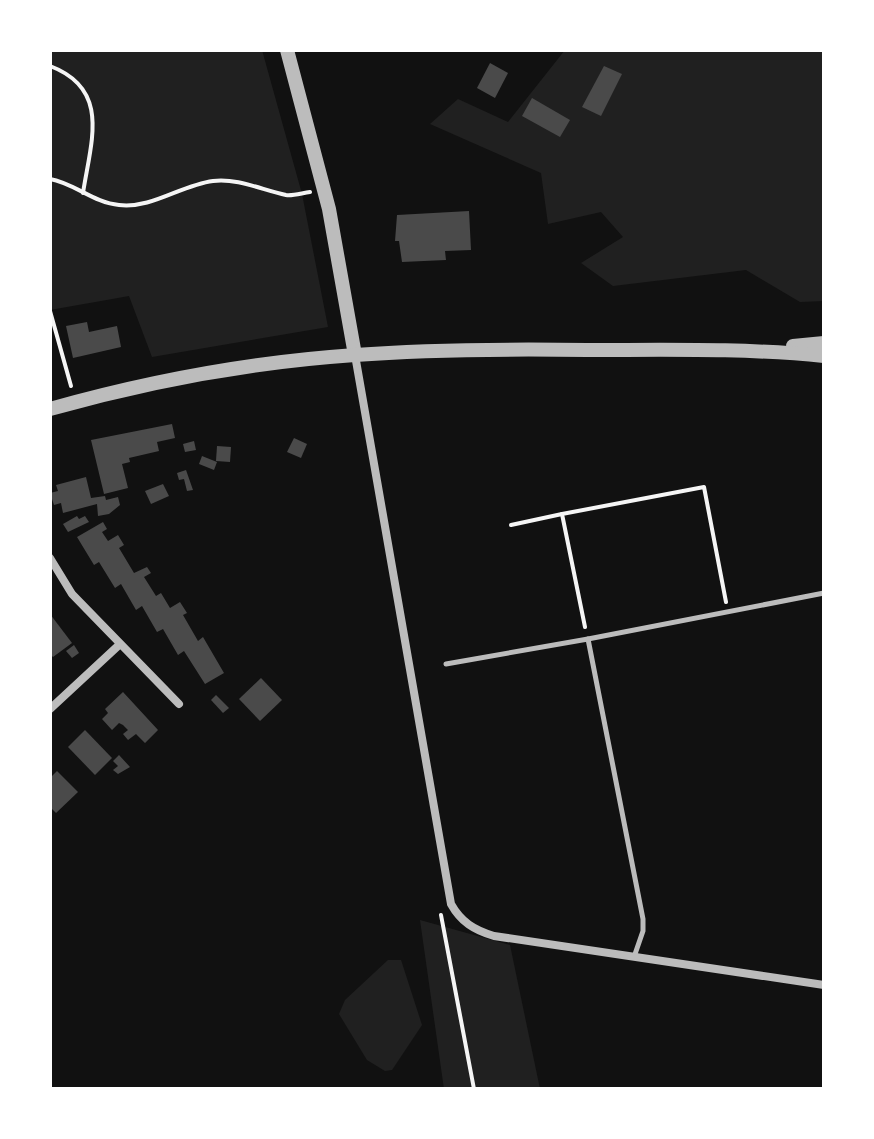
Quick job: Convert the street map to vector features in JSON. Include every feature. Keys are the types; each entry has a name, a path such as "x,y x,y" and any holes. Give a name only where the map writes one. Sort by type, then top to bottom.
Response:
{"street":[{"path":"287,50 324,190 411,688 453,907 466,924 494,936 824,985"},
{"path":"761,350 824,343"},
{"path":"50,409 207,374 270,363 355,355 470,349 761,350 824,356"},
{"path":"50,558 72,594 179,704"},
{"path":"50,709 119,645"}],"lane":[{"path":"446,664 824,593"},
{"path":"588,639 640,899 643,931 634,957"}],"path":[{"path":"50,66 66,72 79,82 91,100 91,146 83,193"},
{"path":"50,179 117,205 151,202 186,187 217,180 255,185 289,195 324,190"},
{"path":"50,311 76,402"},
{"path":"511,525 704,487 728,612"},
{"path":"562,514 588,639"},
{"path":"453,907 440,914 474,1089"}],"shaded area":[{"path":"50,50 262,50 302,194 328,327 152,357 129,296 50,310"},
{"path":"565,50 824,50 824,301 800,302 746,270 613,286 581,263 623,237 601,212 548,224 541,173 430,124 458,99 508,122"},
{"path":"420,920 510,945 540,1089 444,1089"},
{"path":"388,960 401,960 422,1025 392,1070 385,1071 367,1060 339,1014 345,1000"}],"building":[{"path":"490,63 508,73 495,98 477,88"},
{"path":"604,66 622,74 601,116 582,107"},
{"path":"532,98 570,120 560,137 522,116"},
{"path":"469,211 471,250 445,251 446,260 402,262 399,241 395,241 397,215"},
{"path":"87,322 89,332 117,326 121,347 73,358 66,326"},
{"path":"172,424 175,438 157,442 159,451 129,458 130,462 122,464 128,488 104,494 91,440"},
{"path":"294,438 307,444 301,458 287,452"},
{"path":"194,441 196,450 185,452 183,444"},
{"path":"217,446 231,447 230,462 216,461"},
{"path":"202,456 217,462 214,470 199,464"},
{"path":"186,470 193,490 187,491 184,479 179,480 177,473"},
{"path":"86,477 91,498 105,496 106,500 118,497 120,505 109,514 98,516 97,504 63,513 61,503 54,505 50,493 58,491 56,485"},
{"path":"163,484 169,496 151,504 145,491"},
{"path":"77,516 79,519 85,516 89,522 68,532 63,524"},
{"path":"103,522 107,529 102,532 108,541 118,535 124,545 119,548 134,573 147,567 151,573 144,577 156,596 161,593 170,608 180,602 187,613 183,615 198,641 203,637 224,673 205,684 184,651 178,655 163,629 157,632 142,606 136,610 121,584 115,588 99,562 94,565 77,537"},
{"path":"50,614 72,643 53,657 50,654"},
{"path":"74,645 79,653 72,658 66,651"},
{"path":"261,678 282,700 260,721 239,699"},
{"path":"123,692 158,730 145,743 136,734 128,740 123,734 128,730 123,725 119,723 112,730 102,719 108,713 105,709"},
{"path":"216,695 229,708 223,713 211,700"},
{"path":"85,730 112,758 95,775 68,747"},
{"path":"119,755 130,767 118,774 113,770 118,766 113,761"},
{"path":"57,771 78,792 56,813 50,807 50,778"}]}
